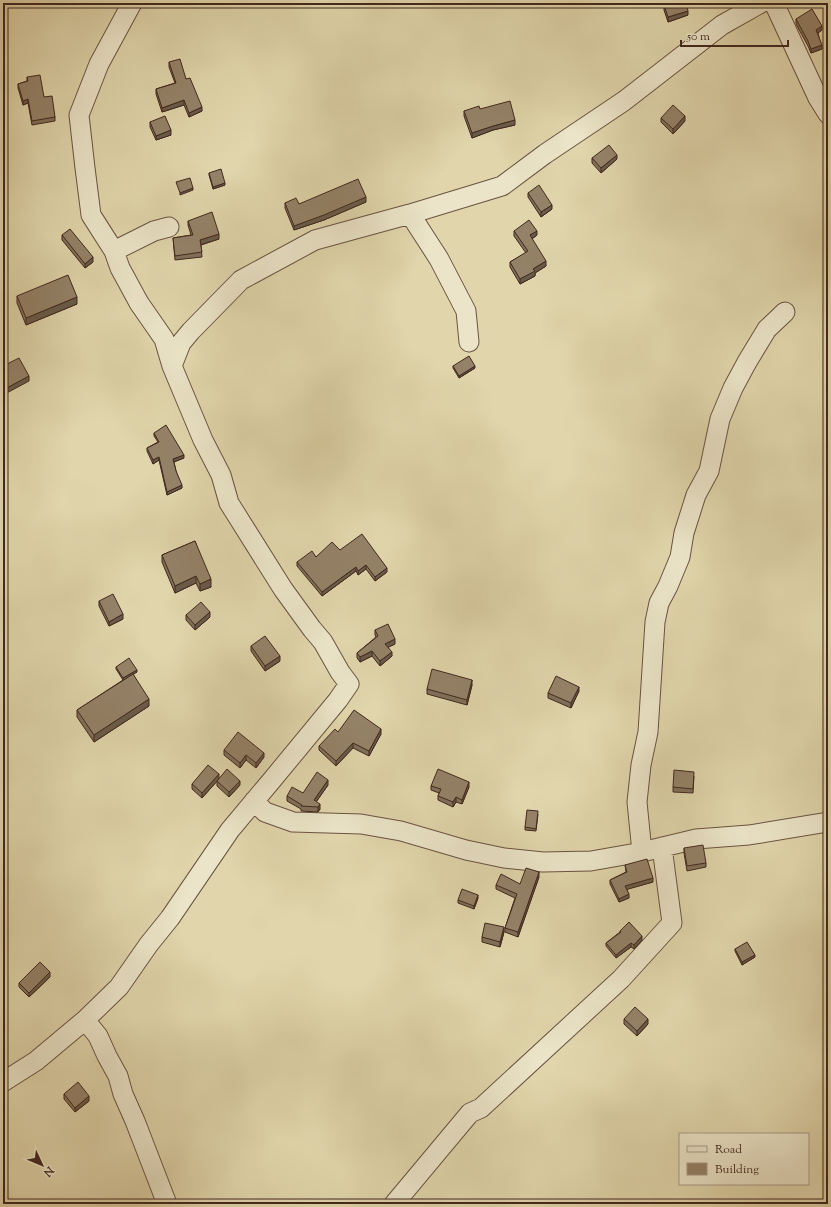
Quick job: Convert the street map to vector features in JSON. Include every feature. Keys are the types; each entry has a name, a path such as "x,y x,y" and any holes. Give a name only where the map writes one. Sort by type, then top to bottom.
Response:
{"street":[{"path":"3,1082 36,1061 85,1020 119,987 149,944 170,918 230,830 338,700 349,684 340,672 323,642 283,588 229,503 221,476 172,366 164,339 139,303 120,268 114,251 92,215 79,115 99,64 132,3"},
{"path":"172,366 181,343 242,280 315,240 410,214 502,186 545,154 624,101 722,25 761,3"},
{"path":"774,3 818,98 828,114"},
{"path":"410,214 439,259 466,311 469,342"},
{"path":"114,251 154,231 169,227"},
{"path":"642,852 637,802 641,765 648,732 656,622 659,603 680,557 684,533 696,494 709,471 720,419 733,388 767,329 785,312"},
{"path":"254,801 265,812 293,822 361,824 401,831 466,850 504,858 543,862 591,861 642,852 696,839 749,835 828,822"},
{"path":"394,1204 470,1114 481,1108 621,979 672,923 662,847"},
{"path":"85,1020 98,1036 118,1076 123,1094 167,1204"}],"building":[{"path":"671,3 686,3 688,11 668,17 664,5"},
{"path":"812,9 822,26 816,30 822,45 811,49 796,19"},
{"path":"180,59 186,79 190,78 202,107 189,113 184,100 162,108 156,89 176,83 169,62"},
{"path":"40,75 44,97 52,96 55,117 32,121 28,99 23,101 18,84 28,81 27,77"},
{"path":"510,101 515,120 472,133 464,111 479,106 480,109"},
{"path":"673,105 685,116 673,129 661,118"},
{"path":"165,116 171,130 156,136 150,122"},
{"path":"609,145 617,155 601,168 592,158"},
{"path":"221,169 225,183 213,187 209,173"},
{"path":"190,178 193,188 180,193 176,182"},
{"path":"358,179 366,197 294,226 285,203 296,198 299,204"},
{"path":"539,185 552,205 541,212 528,193"},
{"path":"212,212 219,234 200,240 202,252 175,256 173,238 193,235 188,221"},
{"path":"529,220 537,231 530,235 546,261 533,269 535,271 520,279 510,262 528,251 514,231"},
{"path":"70,229 93,257 85,264 62,235"},
{"path":"68,275 77,297 26,318 17,296"},
{"path":"469,356 475,366 459,376 453,366"},
{"path":"19,358 29,376 3,390 3,366"},
{"path":"166,425 184,455 173,459 182,485 167,492 159,457 153,460 147,448 159,442 154,433"},
{"path":"362,534 387,568 375,577 366,565 358,571 356,567 322,592 297,562 312,551 316,557 332,542 340,550"},
{"path":"195,541 211,579 200,584 196,576 175,586 162,555"},
{"path":"113,594 123,614 109,622 99,601"},
{"path":"201,602 210,612 195,625 186,615"},
{"path":"388,624 395,639 385,644 392,652 380,661 372,651 360,657 357,653 378,636 375,630"},
{"path":"265,636 280,656 265,666 251,646"},
{"path":"129,658 137,670 123,678 116,667"},
{"path":"432,669 472,680 467,700 427,689"},
{"path":"133,674 149,699 94,735 77,710"},
{"path":"556,676 579,687 571,703 548,693"},
{"path":"354,710 381,729 369,751 353,743 336,761 319,746 335,729 338,732"},
{"path":"238,732 264,753 256,763 246,755 240,763 224,750"},
{"path":"208,765 219,774 202,793 192,784"},
{"path":"227,769 240,781 229,792 217,781"},
{"path":"438,769 469,782 462,800 456,797 453,802 438,796 441,789 431,786"},
{"path":"674,770 694,772 693,789 673,787"},
{"path":"317,772 328,780 314,800 320,804 318,807 301,806 302,805 287,796 292,787 303,793"},
{"path":"527,810 538,811 536,829 525,827"},
{"path":"703,845 706,863 687,866 684,848"},
{"path":"647,859 653,878 625,886 629,894 619,899 610,880 627,872 625,865"},
{"path":"526,868 539,872 518,932 505,928 517,894 496,885 501,874 520,884"},
{"path":"462,889 478,895 474,906 458,900"},
{"path":"629,922 642,936 634,945 631,943 616,955 606,943 621,932 620,931"},
{"path":"485,923 504,927 500,942 482,937"},
{"path":"747,942 755,955 742,962 735,949"},
{"path":"40,962 50,972 29,993 19,983"},
{"path":"635,1007 648,1019 637,1031 624,1019"},
{"path":"78,1082 89,1096 75,1108 64,1094"}]}
